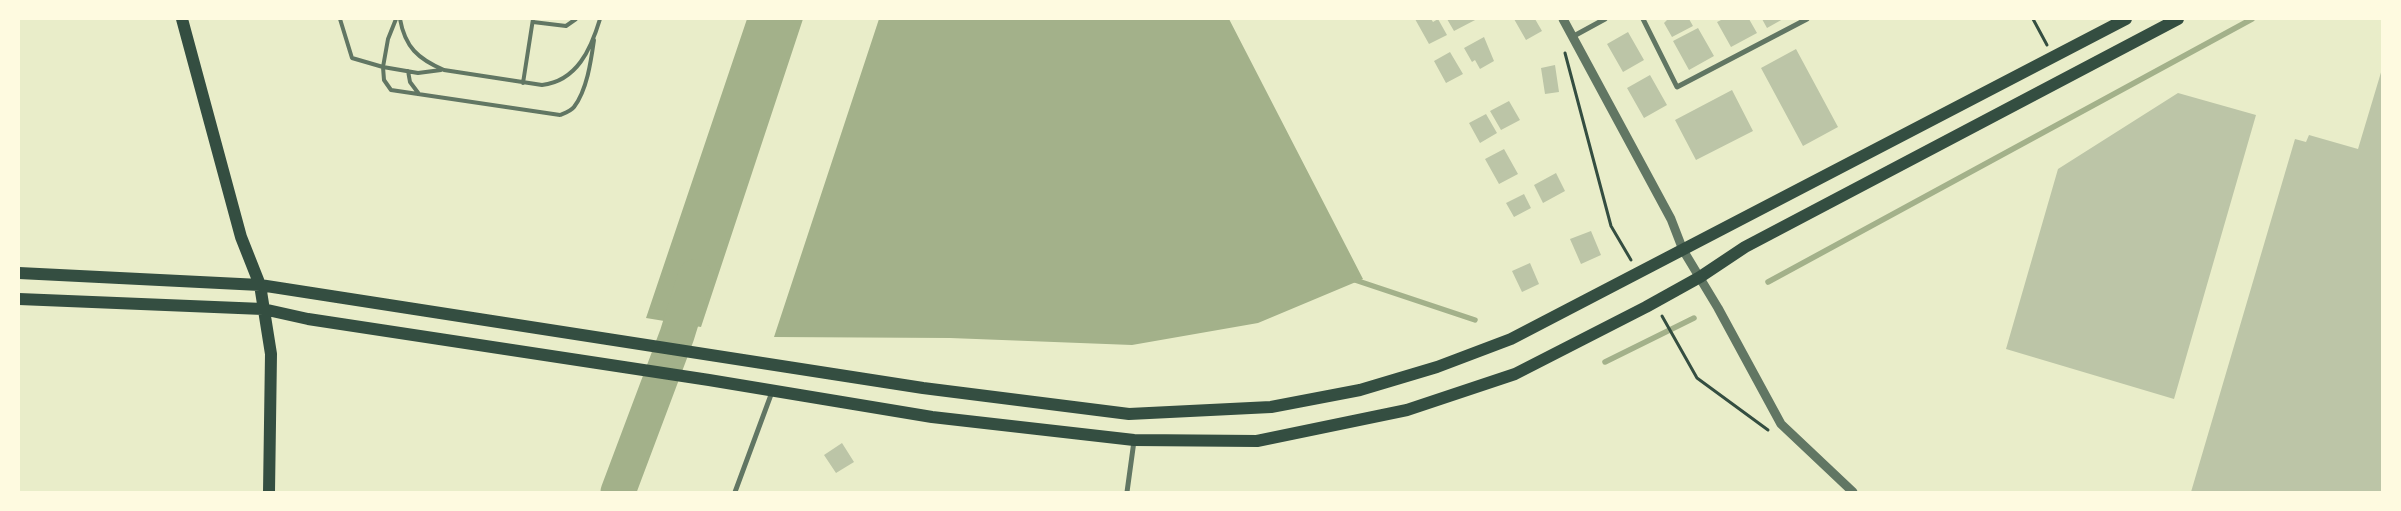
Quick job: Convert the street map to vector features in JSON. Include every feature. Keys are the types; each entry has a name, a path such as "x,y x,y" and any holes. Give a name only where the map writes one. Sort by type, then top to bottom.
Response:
{"main road":[{"path":"182,19 241,237 260,285 271,354 269,492"},
{"path":"19,273 260,285 923,388 1129,414 1271,407 1360,390 1455,360 1511,339 2126,19"},
{"path":"19,299 264,309 308,319 709,380 772,392 932,417 1134,440 1257,441 1407,410 1515,374 1700,277 1745,247 2178,19"}],"street":[{"path":"1563,19 1671,219 1683,250 1700,277 1781,424 1853,492"},
{"path":"1572,36 1605,19"},
{"path":"1643,19 1677,87 1807,19"},
{"path":"735,492 772,392"},
{"path":"1127,492 1134,440"}],"lane":[{"path":"340,19 352,58 418,73 444,70 547,85 575,71 594,40"},
{"path":"396,19 388,39 383,66 384,80 391,90 560,115 572,109 580,97 592,58 594,40 600,19"},
{"path":"400,19 403,34 418,56 444,70"},
{"path":"523,83 533,20 566,26 576,19"},
{"path":"408,71 410,82 419,94"}],"path":[{"path":"2033,19 2053,57"},
{"path":"1572,36 1564,56 1611,226"}],"shaded area":[{"path":"747,19 803,19 701,327 646,318"},
{"path":"879,19 1229,19 1363,279 1258,323 1132,345 950,338 774,337"}],"building":[{"path":"1415,19 1431,19 1433,22 1438,19 1447,35 1429,44"},
{"path":"1447,19 1477,19 1454,31"},
{"path":"1514,19 1535,19 1542,31 1526,40"},
{"path":"1668,19 1689,19 1693,26 1672,37 1664,23"},
{"path":"1723,19 1749,19 1757,33 1731,47 1717,22"},
{"path":"1762,19 1783,19 1767,28"},
{"path":"1698,28 1714,56 1689,70 1673,41"},
{"path":"1628,32 1644,60 1623,72 1607,44"},
{"path":"1484,37 1494,61 1480,69 1475,60 1472,62 1464,48"},
{"path":"1796,49 1838,127 1803,146 1761,68"},
{"path":"1450,52 1463,74 1446,83 1434,61"},
{"path":"1555,65 1559,92 1545,94 1541,68"},
{"path":"2382,69 2382,492 2191,492 2295,139 2306,142 2309,135 2358,149"},
{"path":"1650,75 1667,105 1644,118 1627,88"},
{"path":"1732,90 1753,131 1696,160 1675,120"},
{"path":"2178,93 2256,115 2174,399 2006,349 2058,169"},
{"path":"1509,101 1520,120 1501,130 1490,111"},
{"path":"1486,114 1497,133 1480,143 1469,123"},
{"path":"1504,149 1518,174 1499,184 1485,159"},
{"path":"1556,173 1565,191 1543,203 1534,185"},
{"path":"1524,194 1531,208 1514,217 1506,203"},
{"path":"1591,231 1601,255 1581,264 1570,239"},
{"path":"1530,263 1539,284 1522,292 1512,271"},
{"path":"842,443 854,462 836,473 824,455"}],"waterway":[{"path":"1768,282 2252,19"},
{"path":"618,492 677,335 695,277"},
{"path":"1352,279 1475,320"},
{"path":"1605,362 1694,318"}]}
